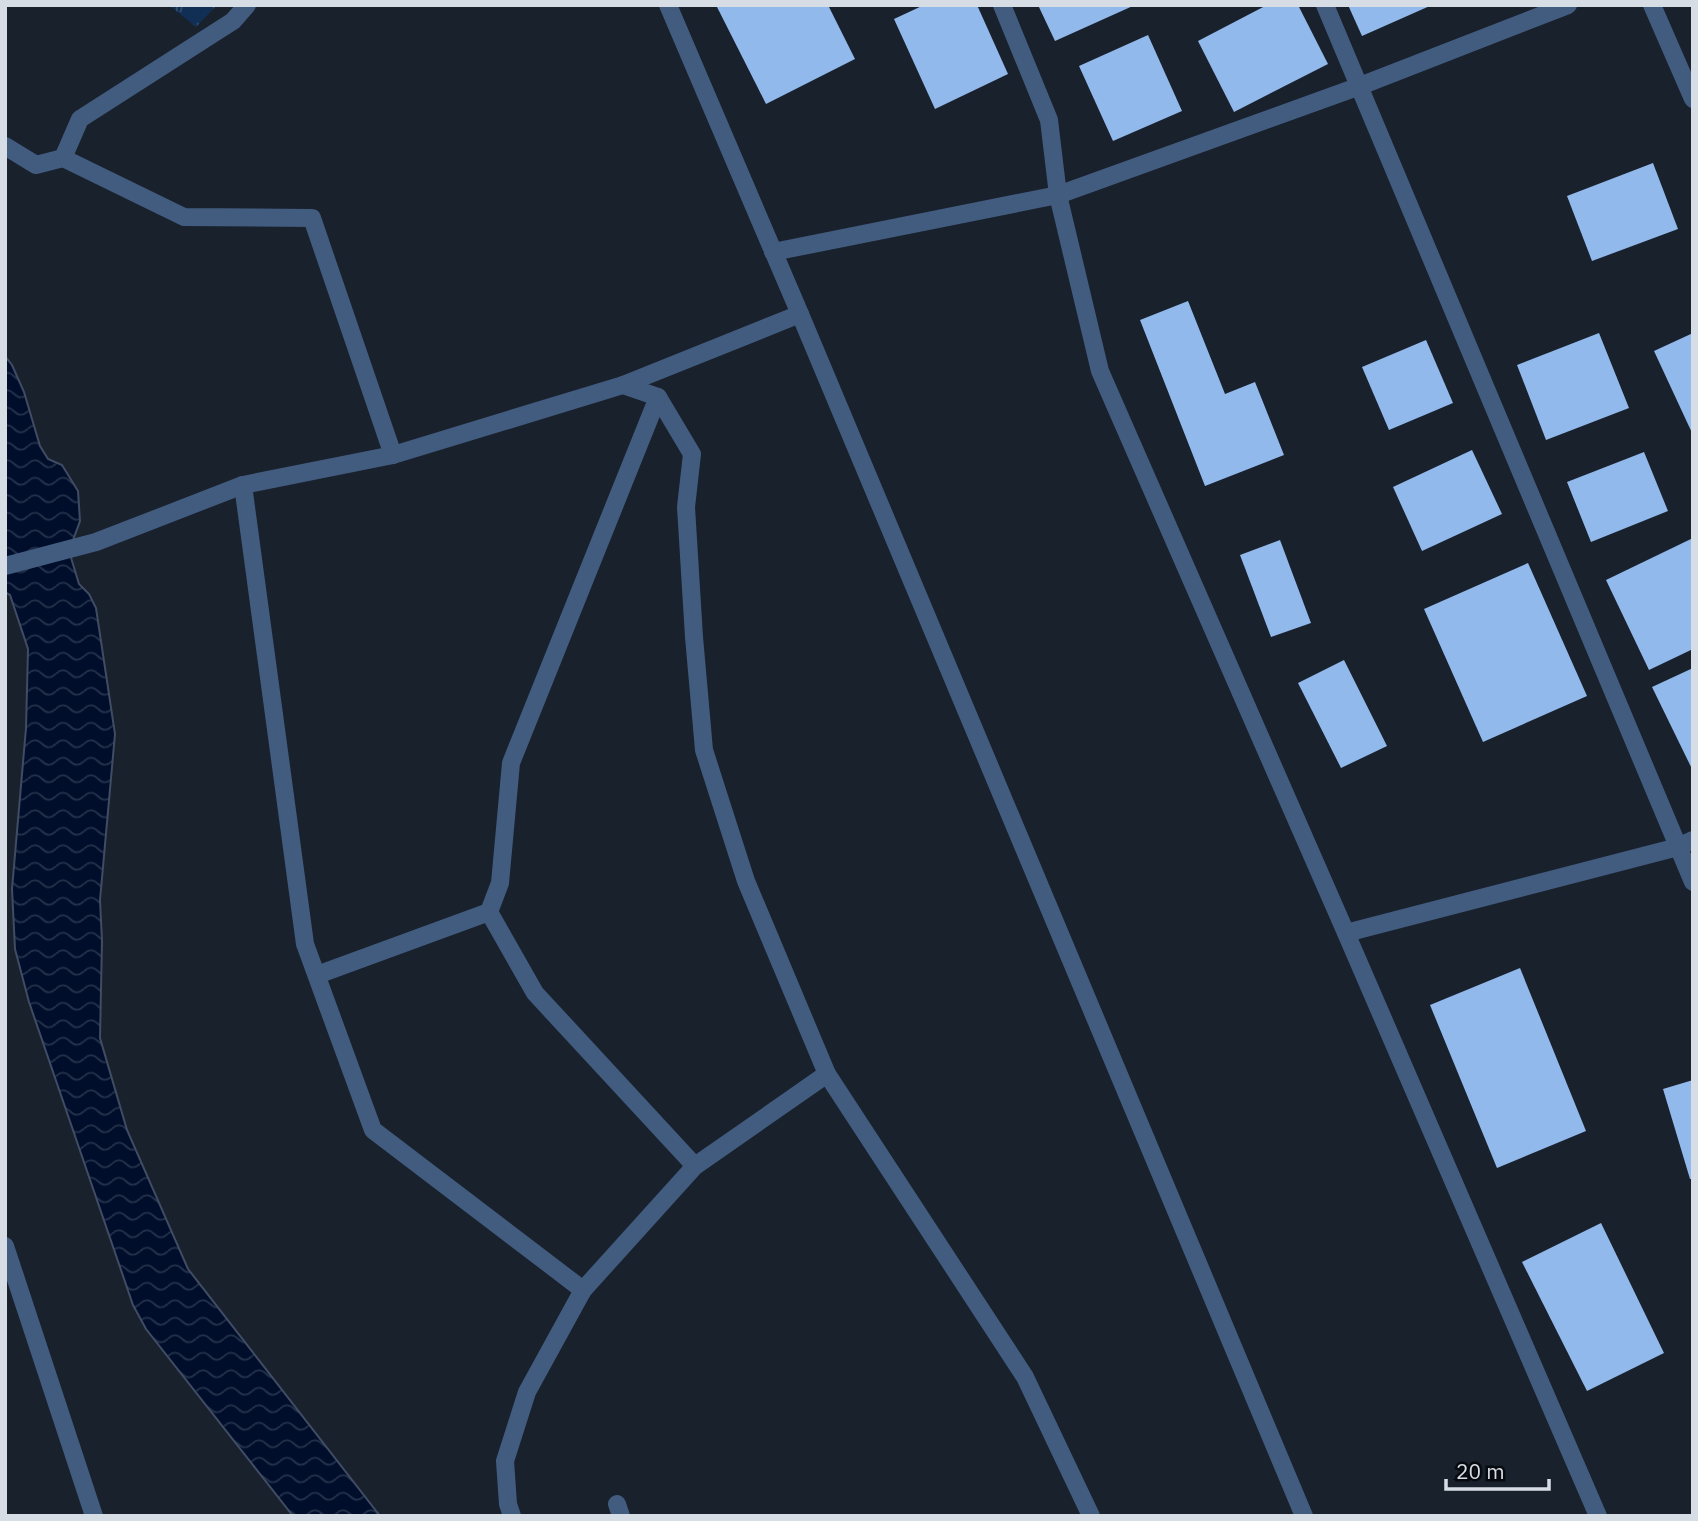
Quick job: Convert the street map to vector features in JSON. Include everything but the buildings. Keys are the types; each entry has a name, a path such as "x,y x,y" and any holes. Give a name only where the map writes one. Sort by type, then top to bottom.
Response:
{"street":[{"path":"62,158 80,119 233,21 247,5"},
{"path":"668,5 1304,1516"},
{"path":"1002,5 1049,120 1058,195 1100,372 1598,1516"},
{"path":"1325,5 1685,844 1693,882"},
{"path":"774,252 1058,195 1360,86 1568,5"},
{"path":"1652,5 1693,99"},
{"path":"5,146 36,165 62,158 184,217 312,218 393,455"},
{"path":"5,566 96,542 243,485 393,455 623,385 800,314"},
{"path":"623,385 659,397 692,454 686,507 704,750 746,881 827,1074 1025,1377 1091,1516"},
{"path":"317,975 489,912 500,883 511,763 659,397"},
{"path":"243,485 305,944 373,1130 583,1290"},
{"path":"1346,933 1685,844"},
{"path":"489,912 535,993 695,1166"},
{"path":"512,1516 508,1504 505,1461 527,1392 583,1290 695,1166 827,1074"},
{"path":"5,1246 94,1516"}],"green space":[{"path":"169,5 217,5 196,27"}],"water":[{"path":"5,356 24,392 40,446 48,459 62,465 78,491 80,521 69,551 79,584 89,594 96,608 115,734 100,900 100,1038 127,1130 188,1269 380,1516 293,1516 146,1329 133,1305 29,1002 15,949 12,889 26,728 28,649 10,595 5,592"}]}
